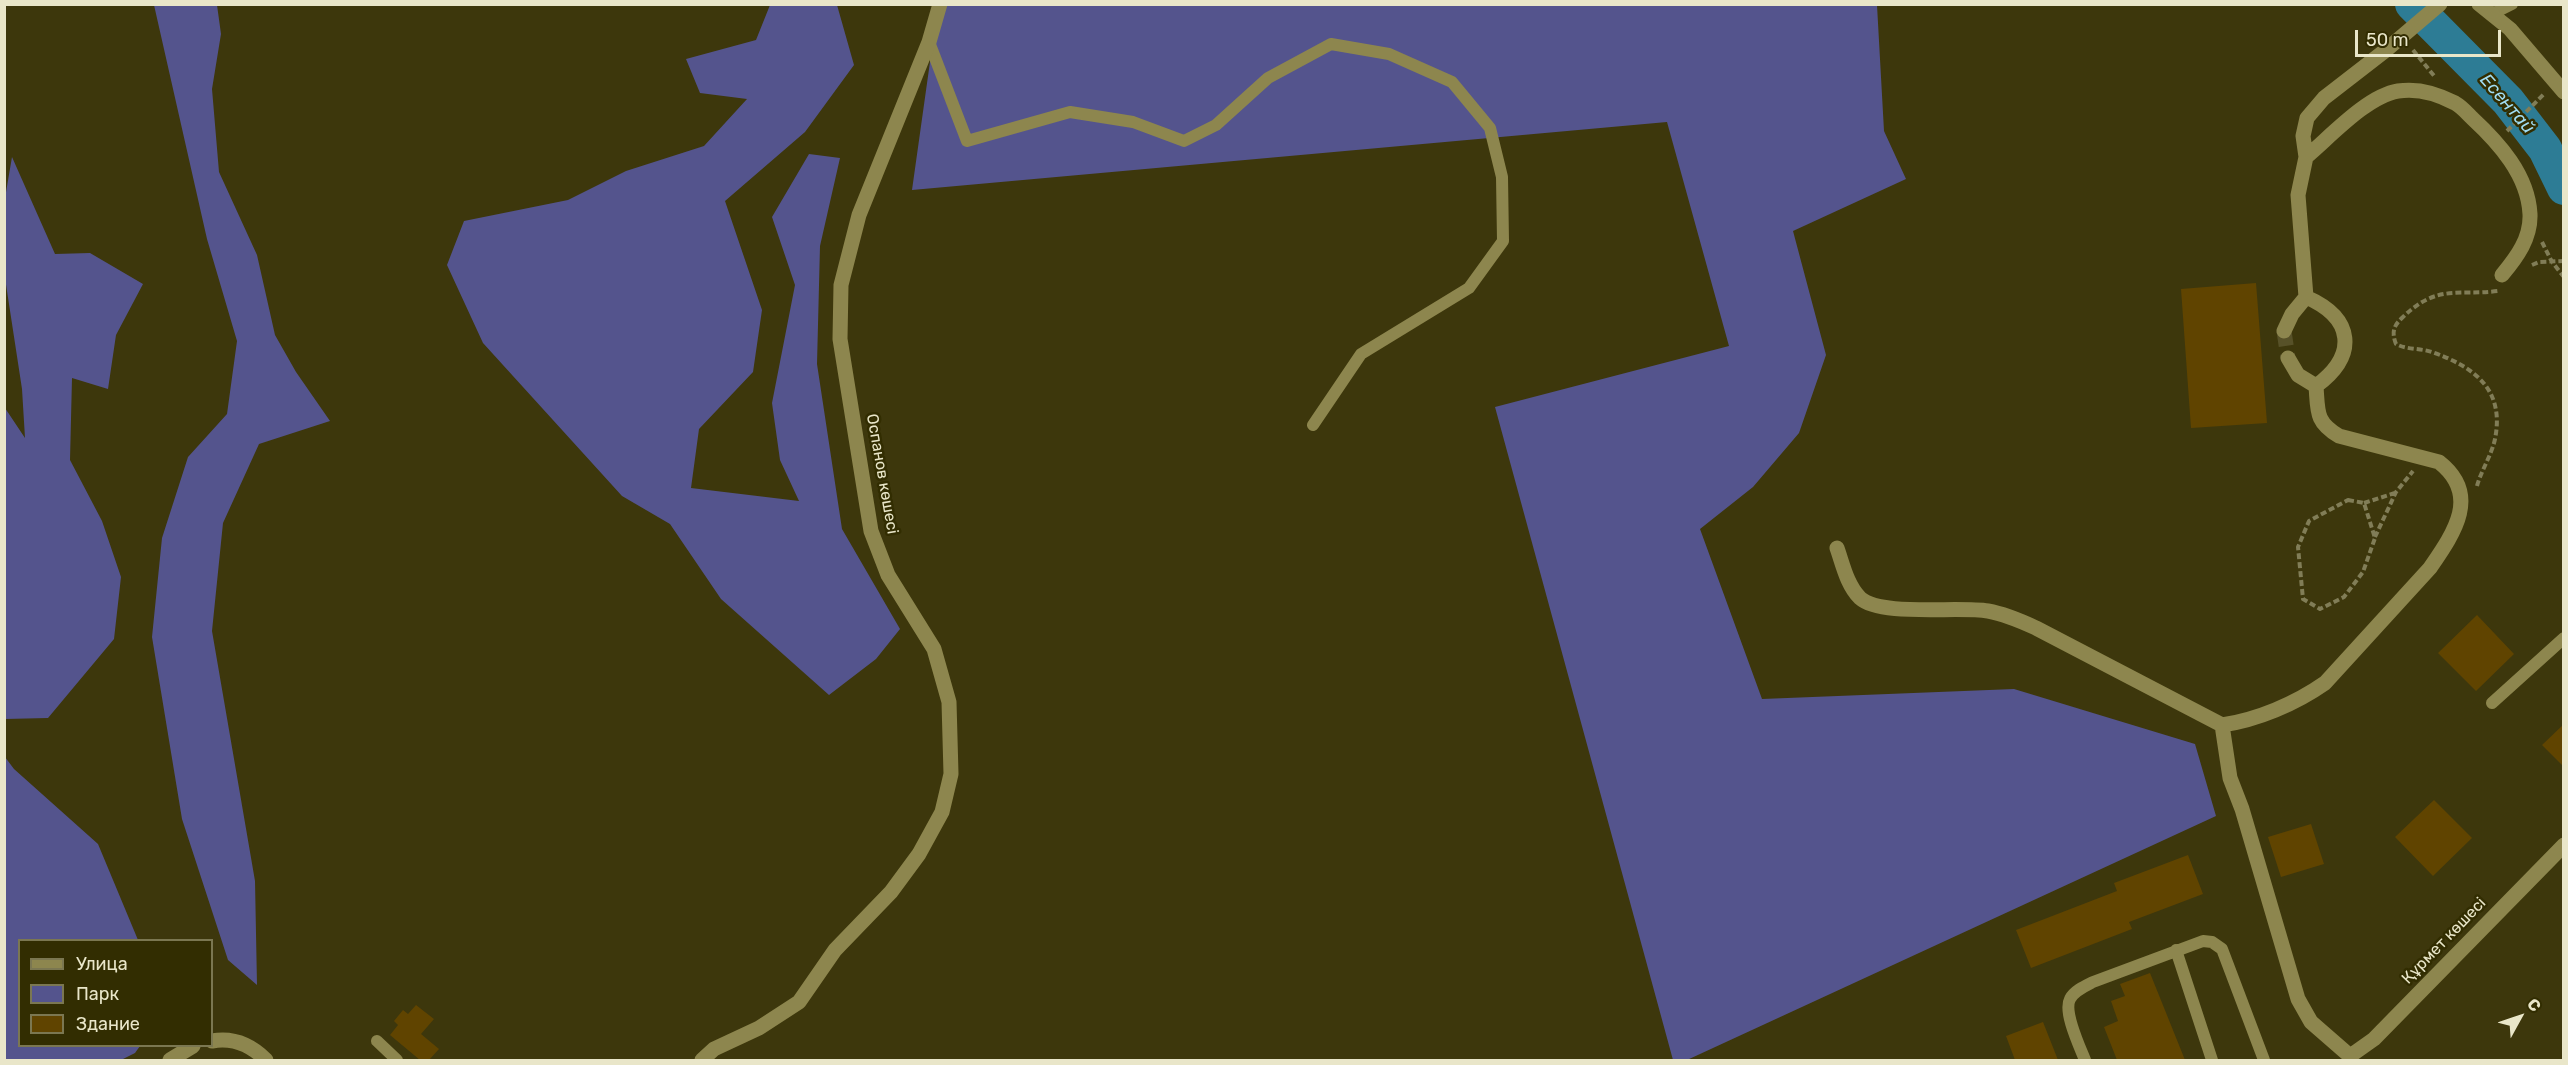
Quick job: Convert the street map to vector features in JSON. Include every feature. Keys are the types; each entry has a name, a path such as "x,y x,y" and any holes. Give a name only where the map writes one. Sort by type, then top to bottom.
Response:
{"street":[{"name":"Оспанов көшесі","path":"702,1060 714,1049 759,1028 799,1002 835,950 891,891 919,855 942,812 951,774 949,702 934,649 888,575 871,531 840,339 841,285 859,215 929,42 940,4"},
{"path":"2284,332 2292,314 2306,297 2298,195 2306,157 2303,136 2307,118 2324,98 2403,36 2439,4"},
{"path":"2480,4 2510,29 2561,83"},
{"path":"2306,157 2376,99 2397,92 2417,91 2436,95 2457,104 2495,142 2517,171 2527,193 2530,216 2525,241 2504,281"},
{"path":"2306,297 2322,304 2337,317 2345,337 2344,357 2332,374 2316,386"},
{"path":"2288,358 2298,375 2316,386"},
{"path":"1837,548 1850,586 1861,599 1873,605 1892,608 1978,610 2014,618 2222,725 2244,722 2308,694 2325,683 2430,567 2445,547 2462,507 2461,490 2452,472 2439,462 2340,436 2327,429 2320,420 2316,386"},
{"path":"2222,725 2230,778 2242,808 2298,999 2311,1022 2348,1059"},
{"name":"Құрмет көшесі","path":"2348,1059 2374,1039 2564,845"},
{"path":"213,1041 241,1042 255,1049 266,1060"},
{"path":"170,1060 191,1047"}],"lane":[{"path":"2492,14 2512,4"},
{"path":"929,42 967,141 1070,112 1133,122 1184,141 1216,124 1269,78 1331,44 1389,54 1452,82 1490,128 1502,177 1503,241 1468,288 1361,354 1313,425"},
{"path":"2492,703 2564,638"},
{"path":"2085,1060 2067,1009 2070,999 2077,990 2203,941 2212,942 2222,949 2264,1060"},
{"path":"2176,950 2212,1060"},
{"path":"377,1041 397,1060"}],"path":[{"path":"2495,142 2561,83"},
{"path":"2530,216 2552,262 2564,277"},
{"path":"2527,270 2539,262 2564,261"},
{"path":"2474,495 2495,439 2496,411 2492,393 2476,374 2429,351 2404,348 2396,344 2392,334 2396,324 2419,301 2435,294 2496,291 2504,281"},
{"path":"2396,492 2364,503 2348,500 2309,521 2298,547 2303,599 2320,609 2344,597 2363,572 2375,538 2396,492 2424,458"},
{"path":"2364,503 2375,538"}],"green space":[{"path":"154,5 217,5 221,34 212,89 219,172 257,255 275,335 296,372 330,421 259,444 223,523 212,631 255,881 257,985 228,960 182,819 152,637 162,538 188,457 227,414 237,341 207,239"},
{"path":"770,5 837,5 854,65 805,132 725,201 762,310 753,372 699,429 691,488 799,501 780,460 772,403 795,285 772,217 809,154 840,158 820,246 817,364 842,529 900,629 876,659 829,695 721,599 670,524 622,496 483,343 447,265 464,221 568,200 626,171 704,146 747,99 700,93 686,59 756,40"},
{"path":"938,5 1877,5 1884,131 1906,179 1793,231 1826,355 1799,433 1753,487 1700,529 1762,699 2014,689 2195,744 2216,816 1687,1060 1673,1060 1495,407 1729,346 1667,122 912,190"},
{"path":"12,157 55,254 90,253 143,284 116,335 108,389 72,378 70,460 102,521 121,577 114,639 48,718 5,719 5,408 25,438 22,389 5,278 5,198"},
{"path":"5,757 14,769 98,844 138,939 18,939 18,1047 139,1047 135,1053 121,1060 5,1060"}],"building":[{"path":"2256,283 2267,423 2191,428 2181,289"},
{"path":"2477,615 2514,654 2476,691 2438,653"},
{"path":"2564,724 2564,767 2542,745"},
{"path":"2434,800 2472,838 2433,876 2395,837"},
{"path":"2311,824 2324,864 2281,877 2268,837"},
{"path":"2188,855 2203,894 2129,922 2132,929 2031,968 2016,930 2117,891 2114,883"},
{"path":"2150,973 2185,1060 2117,1060 2104,1027 2118,1021 2111,1001 2125,996 2120,984"},
{"path":"416,1005 434,1019 421,1034 439,1049 429,1060 420,1060 390,1035 398,1025 394,1021 403,1010 408,1014"},
{"path":"2043,1022 2058,1060 2015,1060 2006,1036"}],"waterway":[{"name":"Есентай","path":"2412,4 2508,101 2545,149 2564,188"}],"tunnel":[{"path":"2284,331 2288,358"}]}
